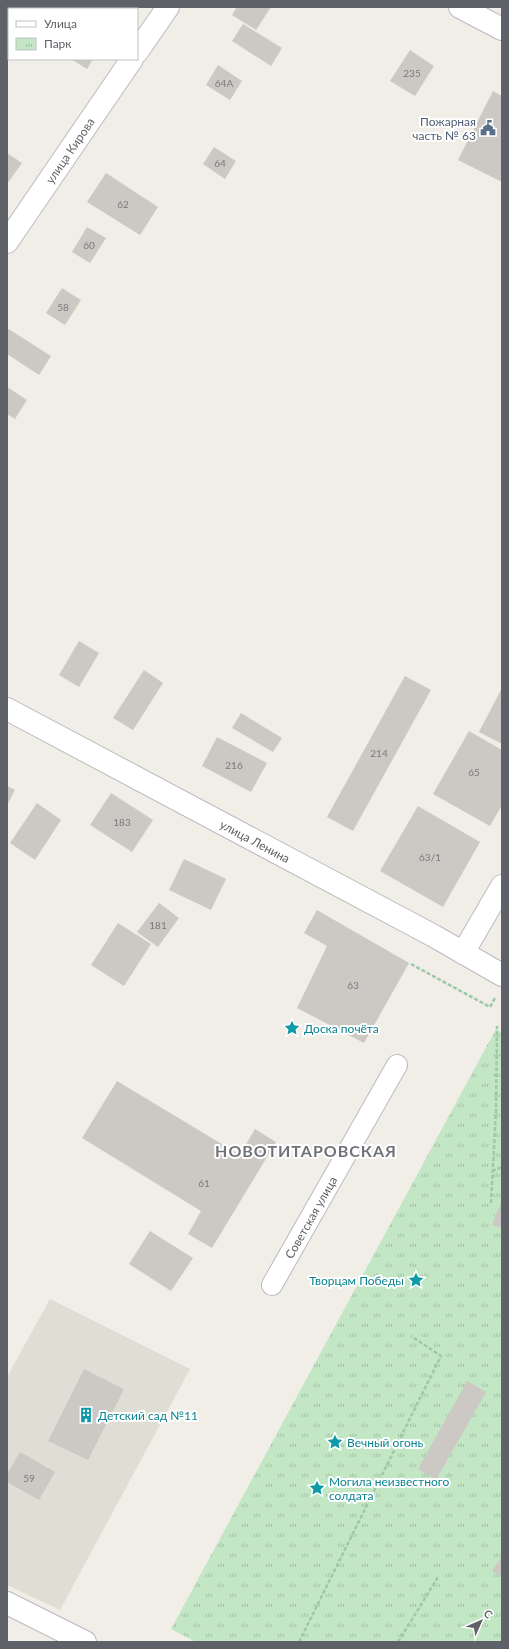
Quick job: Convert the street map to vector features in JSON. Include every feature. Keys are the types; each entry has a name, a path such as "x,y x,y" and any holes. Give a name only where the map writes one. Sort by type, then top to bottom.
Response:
{"street":[{"path":"138,51 168,7"},
{"path":"460,7 502,29"},
{"name":"улица Кирова","path":"7,242 131,60"},
{"name":"улица Ленина","path":"7,709 463,952 502,975"},
{"path":"463,952 502,886"},
{"name":"Советская улица","path":"272,1285 397,1065"},
{"path":"7,1603 76,1640"}],"path":[{"path":"411,964 490,1007"},
{"path":"491,1203 496,1110 498,1026"},
{"path":"492,1171 502,1167"},
{"path":"299,1642 441,1356 411,1336"},
{"path":"398,1642 438,1577"}],"shaded area":[{"path":"50,1299 190,1369 60,1610 7,1585 7,1377"}],"green space":[{"path":"496,1029 502,1033 502,1642 196,1642 171,1629"}],"building":[{"path":"237,7 271,7 256,30 232,15"},
{"path":"243,24 282,48 271,66 232,41"},
{"path":"410,50 434,66 415,96 390,81"},
{"path":"73,60 92,60 87,69"},
{"path":"218,65 242,81 230,100 206,85"},
{"name":"Пожарная часть № 63","path":"493,91 502,96 502,182 458,160"},
{"path":"214,147 236,161 225,179 203,164"},
{"path":"7,153 22,163 7,184"},
{"path":"106,173 158,207 140,235 87,202"},
{"path":"87,227 106,238 90,263 72,252"},
{"path":"62,288 81,300 65,325 46,313"},
{"path":"7,328 51,356 39,375 7,354"},
{"path":"7,387 27,400 15,419 7,414"},
{"path":"79,641 99,653 79,687 59,675"},
{"path":"144,670 163,683 133,730 113,718"},
{"path":"405,676 431,690 353,831 327,817"},
{"path":"502,688 502,744 479,732"},
{"path":"241,713 282,738 273,752 232,728"},
{"path":"469,731 502,750 502,805 490,826 433,794"},
{"path":"217,737 267,763 251,792 202,766"},
{"path":"7,786 15,790 7,805"},
{"path":"111,793 153,820 132,852 90,825"},
{"path":"37,803 61,820 35,860 10,843"},
{"path":"418,806 480,842 443,907 380,871"},
{"path":"184,859 226,879 211,910 169,890"},
{"path":"159,903 179,918 158,947 137,932"},
{"path":"317,910 409,963 364,1043 297,1008 327,946 304,933"},
{"path":"118,923 151,944 124,986 91,965"},
{"path":"117,1081 240,1155 255,1129 276,1142 212,1248 188,1234 201,1211 82,1138"},
{"path":"502,1200 502,1228 492,1225"},
{"path":"150,1231 193,1258 171,1291 129,1264"},
{"name":"Детский сад №11","path":"84,1369 124,1389 88,1460 48,1441"},
{"path":"467,1381 486,1392 436,1480 418,1469"},
{"path":"20,1452 55,1472 39,1500 7,1482 7,1474"},
{"path":"502,1556 502,1577 492,1571"}],"place":[{"name":"Пожарная часть № 63","path":"488,128"},
{"name":"Доска почёта","path":"292,1028"},
{"name":"Творцам Победы","path":"416,1280"},
{"name":"Детский сад №11","path":"86,1415"},
{"name":"Вечный огонь","path":"335,1442"},
{"name":"Могила неизвестного солдата","path":"317,1488"}],"district":[{"name":"НОВОТИТАРОВСКАЯ","path":"306,1150"}]}
